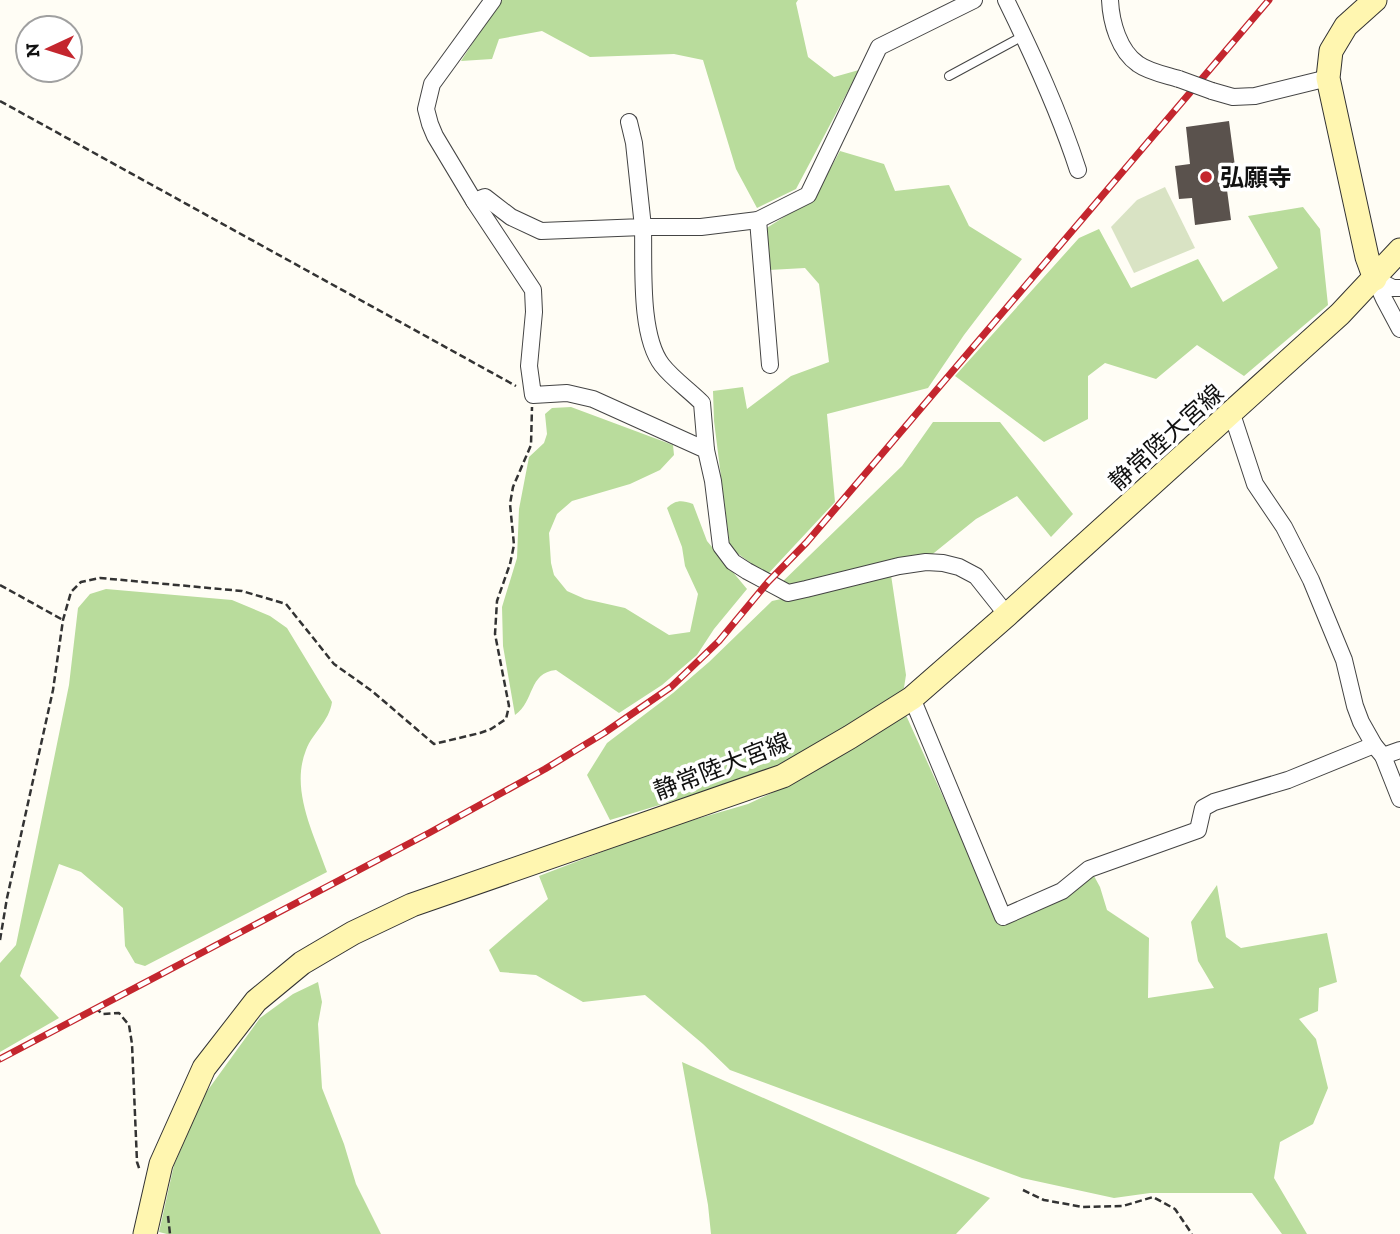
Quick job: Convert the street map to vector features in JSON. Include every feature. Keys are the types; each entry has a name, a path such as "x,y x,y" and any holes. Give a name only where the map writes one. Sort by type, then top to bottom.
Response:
{"main road":[{"path":"1375,0 1346,26 1331,51 1328,78 1367,257 1375,279"},
{"name":"静常陸大宮線","path":"145,1234 161,1164 204,1068 256,1001 302,963 353,933 412,905 783,776 912,698 1232,414 1340,314 1400,250"}],"street":[{"path":"493,0 432,84 426,109 435,136 533,290 534,312 529,366 533,395 567,393 593,399 706,450"},
{"path":"474,201 485,197 511,217 541,231 701,227 758,220 808,195 879,47 974,0"},
{"path":"1006,0 1065,130 1078,170"},
{"path":"1110,0 1119,41 1137,63 1146,68 1233,97 1255,96 1328,78"},
{"path":"629,122 634,143 643,227 645,313 649,340 660,363 702,403 706,450 713,481 721,546 733,562 788,593 899,566 943,562 959,566 976,576 1007,615"},
{"path":"758,220 770,365"},
{"path":"1375,279 1393,288 1400,288"},
{"path":"1375,279 1400,329"},
{"path":"1232,414 1255,484 1284,527 1311,580 1344,660 1358,714 1400,799"},
{"path":"912,698 1003,917 1062,891 1089,869 1198,830 1203,808 1214,802 1378,751 1400,750"}],"lane":[{"path":"949,76 1023,36"}],"path":[{"path":"0,101 533,395 531,445 513,486 510,504 514,545 497,601 495,634 509,706 506,719 480,733 434,744 372,691 334,664 286,604 242,591 100,578 81,582 71,592 63,620 53,690 0,940"},
{"path":"0,585 63,620"},
{"path":"95,1008 103,1014 118,1013 129,1026 137,1162 141,1172"},
{"path":"1023,1190 1044,1200 1083,1207 1123,1206 1153,1197 1175,1209 1192,1234"}],"green space":[{"path":"498,0 798,0 796,3 808,57 834,77 859,70 796,189 757,208 736,169 703,60 674,54 590,57 542,31 499,39 492,59 461,61"},
{"path":"840,151 884,164 895,191 949,185 969,226 1022,259 964,335 928,388 827,414 835,502 767,575 730,548 714,421 713,391 743,387 747,409 791,376 829,362 819,284 805,268 769,270 765,229 814,198"},
{"path":"1165,187 1195,248 1134,273 1111,227 1137,200"},
{"path":"1303,207 1320,229 1328,305 1244,376 1197,345 1156,379 1105,363 1088,376 1088,419 1044,442 955,376 1079,238 1099,229 1131,288 1198,259 1223,302 1278,268 1248,216"},
{"path":"571,407 673,445 674,455 660,470 630,484 572,501 557,514 549,533 551,563 554,575 567,591 585,599 625,608 669,635 690,632 698,594 685,566 682,547 667,508 682,501 693,504 707,541 747,589 714,629 697,655 662,685 619,713 556,670 541,676 515,715 503,646 502,607 517,558 519,509 529,457 544,443 547,434 545,414 552,408"},
{"path":"933,422 1000,422 1073,514 1051,537 1017,496 976,519 924,561 778,586 902,466"},
{"path":"891,575 906,675 903,694 776,770 610,820 587,775 607,743 673,693 772,601"},
{"path":"106,589 232,600 270,616 287,628 332,702 328,715 306,750 301,781 310,827 327,872 145,966 135,963 125,946 123,908 81,872 59,864 20,976 59,1018 0,1052 0,963 16,945 69,685 78,608 90,594"},
{"path":"905,713 1000,922 1063,898 1094,876 1107,910 1149,938 1148,998 1214,988 1198,961 1191,922 1217,885 1226,937 1241,948 1327,933 1337,982 1319,988 1318,1011 1299,1019 1316,1039 1328,1088 1313,1124 1280,1142 1274,1178 1307,1234 1282,1234 1252,1193 1150,1193 1114,1198 1022,1178 730,1070 645,995 583,1002 536,975 500,972 489,950 548,899 539,876 659,830 748,804 793,783"},
{"path":"318,982 322,1002 318,1024 322,1088 356,1184 381,1234 159,1232 174,1165 205,1094 260,1018 293,994"},
{"path":"682,1062 990,1198 956,1234 711,1234"}],"building":[{"name":"弘願寺","path":"1229,121 1238,189 1227,190 1231,220 1195,225 1192,198 1179,199 1175,166 1190,164 1186,127"}],"railway":[{"path":"0,1059 545,769 671,687 719,641 768,582 807,542 1269,0"}],"place":[{"name":"弘願寺","path":"1206,177"}]}
